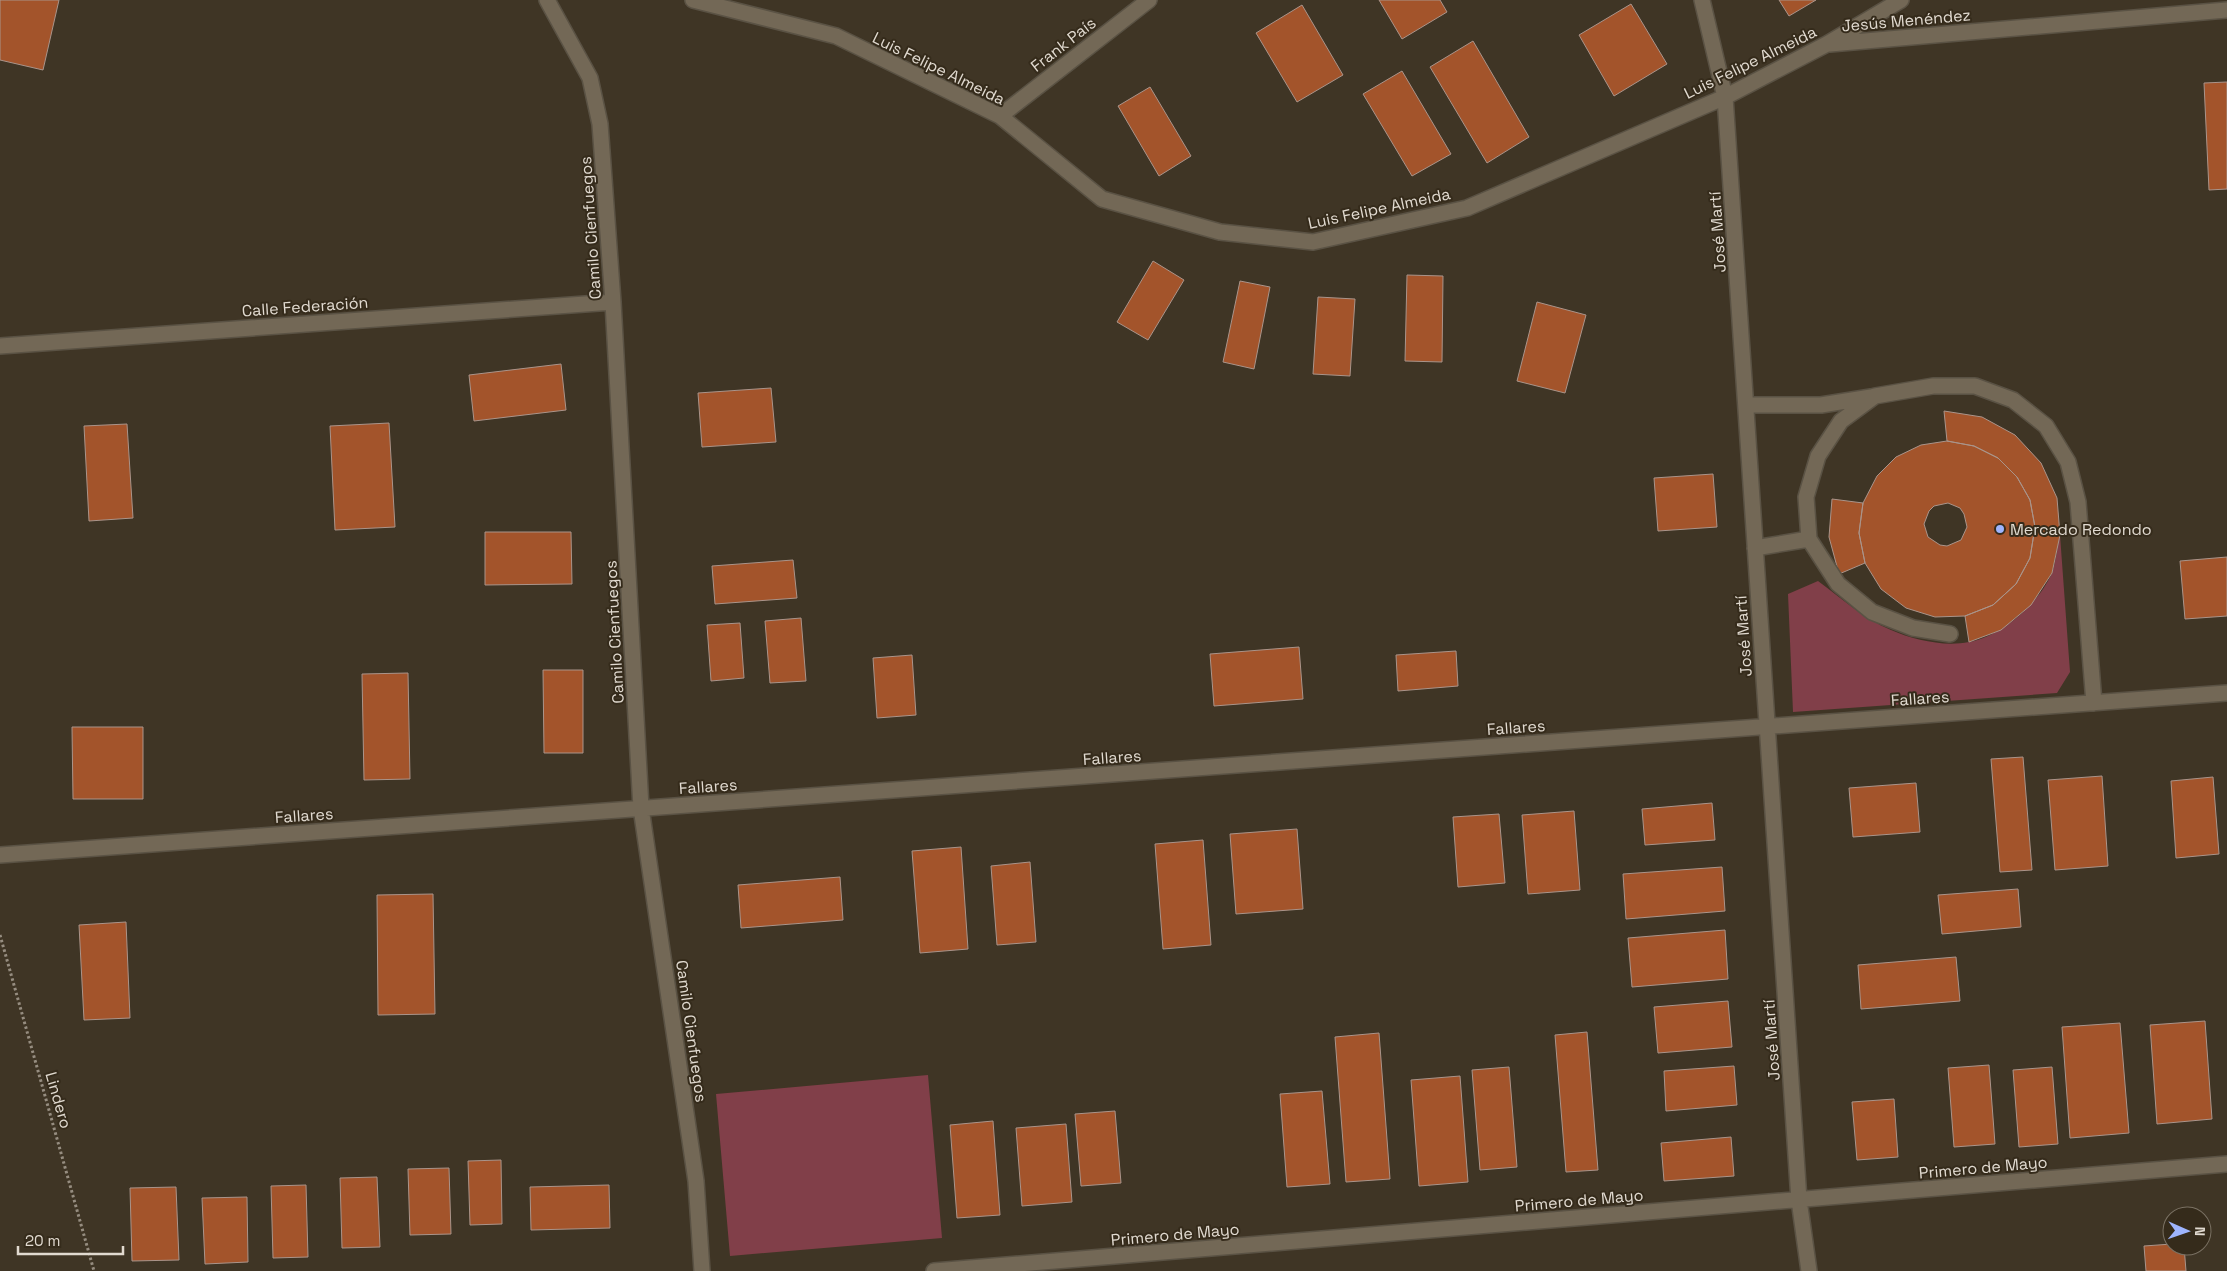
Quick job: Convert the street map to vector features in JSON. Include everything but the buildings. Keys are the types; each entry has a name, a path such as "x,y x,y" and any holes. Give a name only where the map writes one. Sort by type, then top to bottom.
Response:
{"street":[{"name":"Camilo Cienfuegos","path":"546,0 590,78 600,124 614,302 641,808 696,1181 702,1271"},
{"name":"Luis Felipe Almeida","path":"693,0 836,36 1000,116 1102,199 1220,232 1313,242 1467,208 1725,97 1827,44 1901,0"},
{"name":"Frank País","path":"1000,116 1149,0"},
{"name":"José Martí","path":"1702,0 1725,97 1799,1200 1809,1271"},
{"name":"Jesús Menéndez","path":"1827,44 2227,10"},
{"name":"Calle Federación","path":"0,346 614,302"},
{"path":"1746,405 1821,405 1933,386 1975,386 2013,400 2046,426 2068,462 2078,502 2094,703"},
{"path":"1875,396 1841,422 1818,456 1806,497 1809,539 1838,584 1872,612 1913,628 1950,634"},
{"path":"1755,548 1809,539"},
{"name":"Fallares","path":"0,855 2227,693"},
{"name":"Primero de Mayo","path":"934,1271 2227,1164"}],"path":[{"name":"Lindero","path":"0,935 94,1271"}],"shaded area":[{"path":"2060,535 2070,672 2057,693 1793,712 1788,594 1818,581 1862,614 1891,630 1929,642 1950,644 1969,642 1982,639 2006,625 2038,596 2052,573"},
{"path":"928,1075 942,1238 730,1256 716,1094"}],"place":[{"name":"Mercado Redondo","path":"2000,529"}]}
